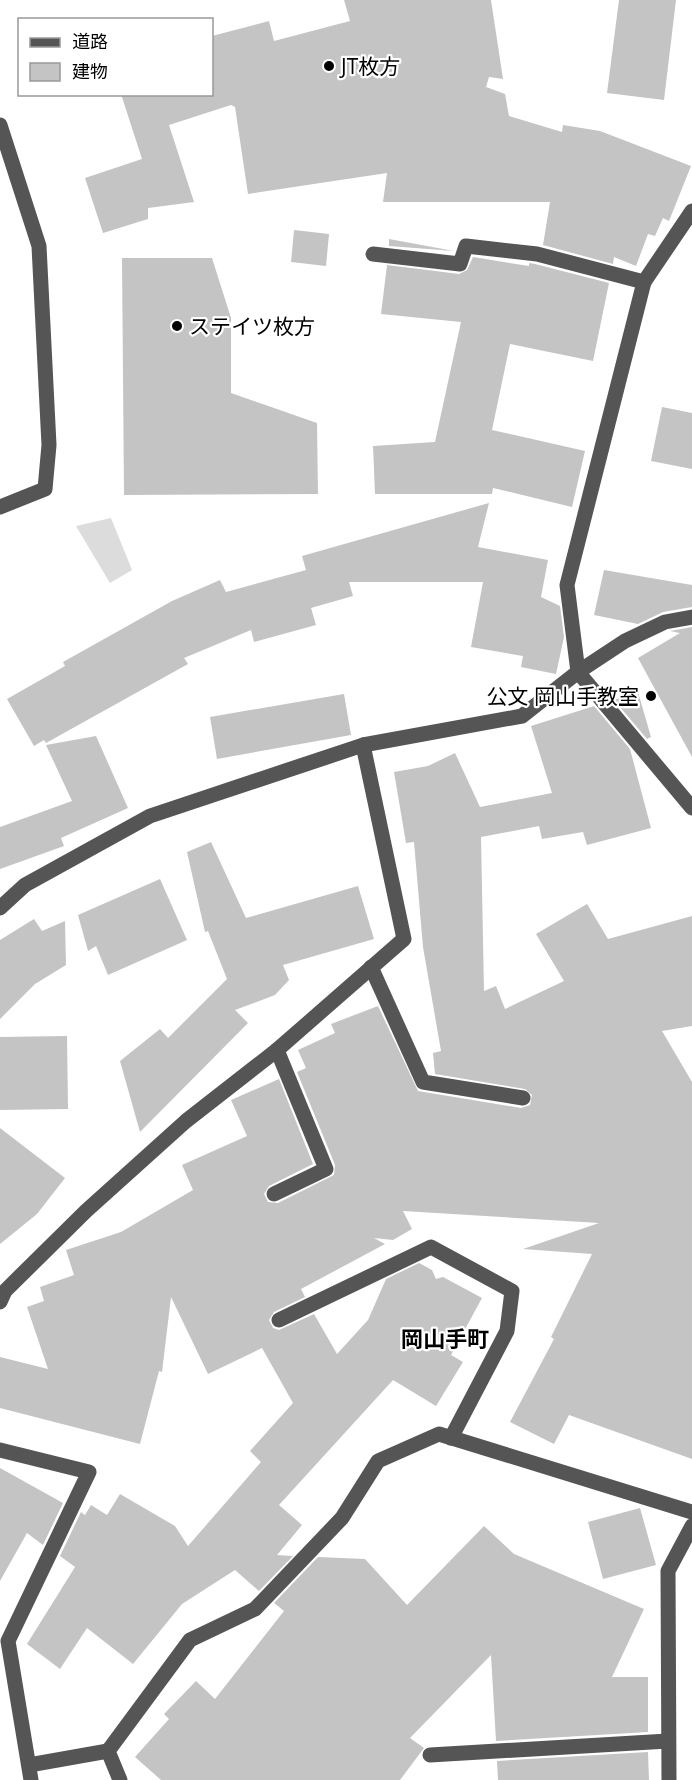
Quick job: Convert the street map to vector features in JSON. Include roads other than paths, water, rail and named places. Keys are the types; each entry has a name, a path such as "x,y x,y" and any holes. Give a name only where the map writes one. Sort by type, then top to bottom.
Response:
{"street":[{"path":"0,125 39,246 49,445 45,489 0,507"},
{"path":"692,211 644,282 567,585 578,672 692,808"},
{"path":"373,254 460,264 466,246 537,254 644,282"},
{"path":"0,908 25,885 150,816 363,745 522,716 578,672 635,636 665,622 692,617"},
{"path":"0,1302 5,1291 102,1196 186,1121 277,1050 405,939 363,745"},
{"path":"371,967 423,1082 523,1098"},
{"path":"274,1194 326,1168 277,1050"},
{"path":"279,1320 431,1247 512,1291 507,1331 451,1438"},
{"path":"0,1450 89,1472 4,1638 30,1773 108,1751 190,1640 255,1609 342,1518 378,1461 439,1434 692,1512"},
{"path":"669,1780 668,1571 692,1526"},
{"path":"430,1755 668,1741"},
{"path":"108,1751 120,1780"}],"place":[{"name":"JT枚方","path":"329,66"},
{"name":"ステイツ枚方","path":"177,326"},
{"name":"公文 岡山手教室","path":"651,696"}],"district":[{"name":"岡山手町","path":"445,1338"}]}
